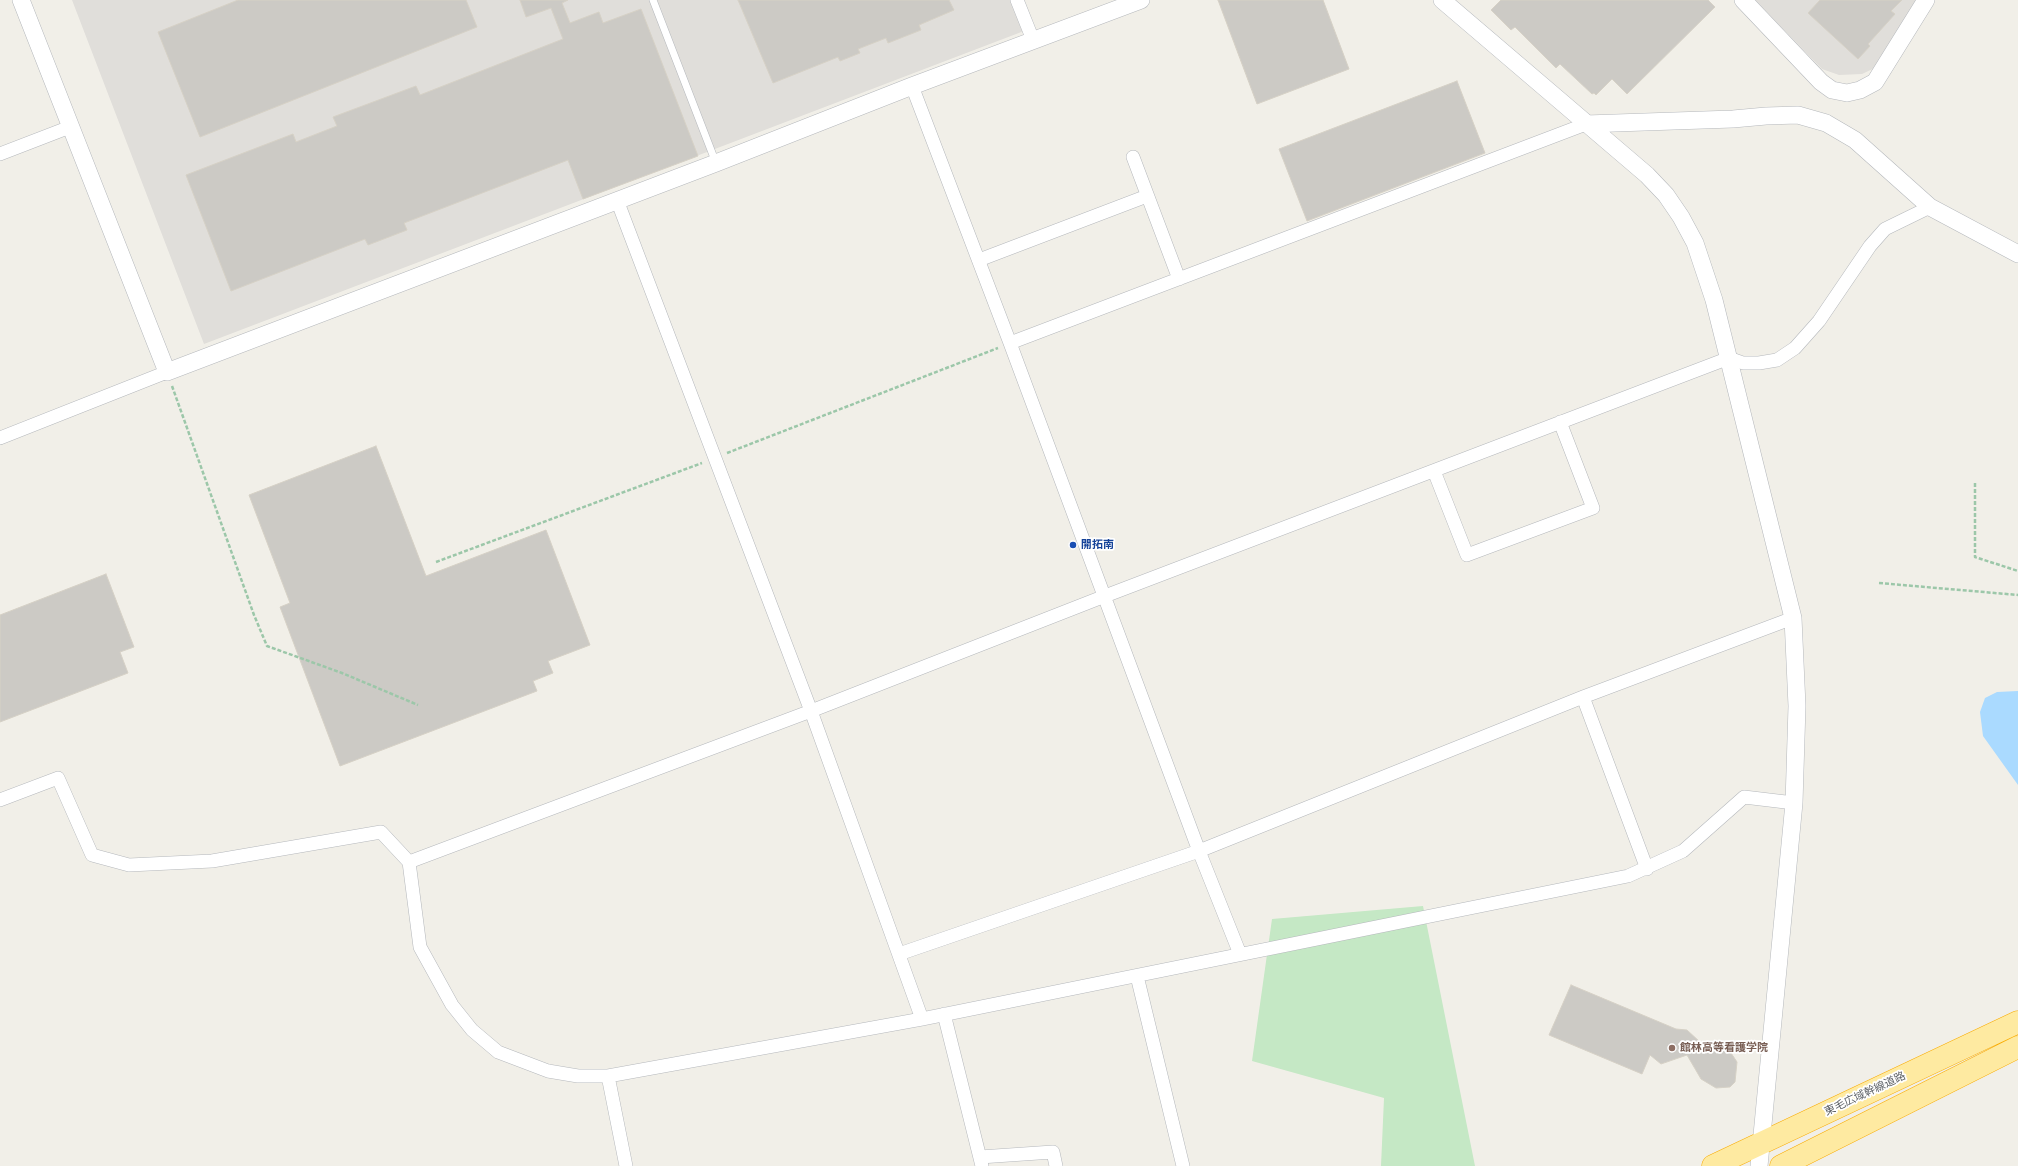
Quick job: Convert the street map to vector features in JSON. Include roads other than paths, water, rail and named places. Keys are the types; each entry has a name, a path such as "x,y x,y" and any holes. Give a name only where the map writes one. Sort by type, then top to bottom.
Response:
{"highway":[{"name":"東毛広域幹線道路","path":"1713,1166 2018,1022"},
{"path":"1781,1166 2018,1047"}],"street":[{"path":"21,0 167,372"},
{"path":"1017,0 1033,40"},
{"path":"0,438 167,372 716,163 912,86 1141,0"},
{"path":"1442,0 1647,175 1666,195 1681,217 1695,243 1705,270 1729,358 1793,618 1797,706 1794,803 1758,1166"},
{"path":"1743,0 1821,82 1832,90 1847,93 1860,90 1875,82 1926,0"},
{"path":"912,86 979,260 1199,851 1240,954"},
{"path":"1010,343 1586,124 1733,119 1798,115 1826,123 1855,140 1930,207 2018,254"},
{"path":"0,154 70,127"},
{"path":"1133,157 1179,279"},
{"path":"979,260 1147,196"},
{"path":"617,200 811,711 922,1019"},
{"path":"409,862 811,711 1105,596 1729,358 1742,363 1759,363 1777,360 1795,348 1819,321 1870,246 1885,230 1930,207"},
{"path":"1434,471 1467,555 1593,508 1560,422"},
{"path":"899,954 1199,851 1583,697 1793,618"},
{"path":"1583,697 1647,869"},
{"path":"0,800 58,778 92,855 129,865 212,861 381,832 409,862 420,947 452,1006 472,1030 498,1052 548,1071 578,1076 608,1076 922,1019 1628,876 1647,869 1683,851 1744,797 1794,803"},
{"path":"1136,976 1183,1166"},
{"path":"944,1014 981,1162 1053,1152 1056,1166"},
{"path":"608,1076 626,1166"}],"lane":[{"path":"653,0 716,163"}],"water":[{"path":"2018,691 2018,785 1983,736 1980,712 1985,698 1997,692"}],"place":[{"name":"開拓南","path":"1073,545"},
{"name":"館林高等看護学院","path":"1672,1048"}]}
